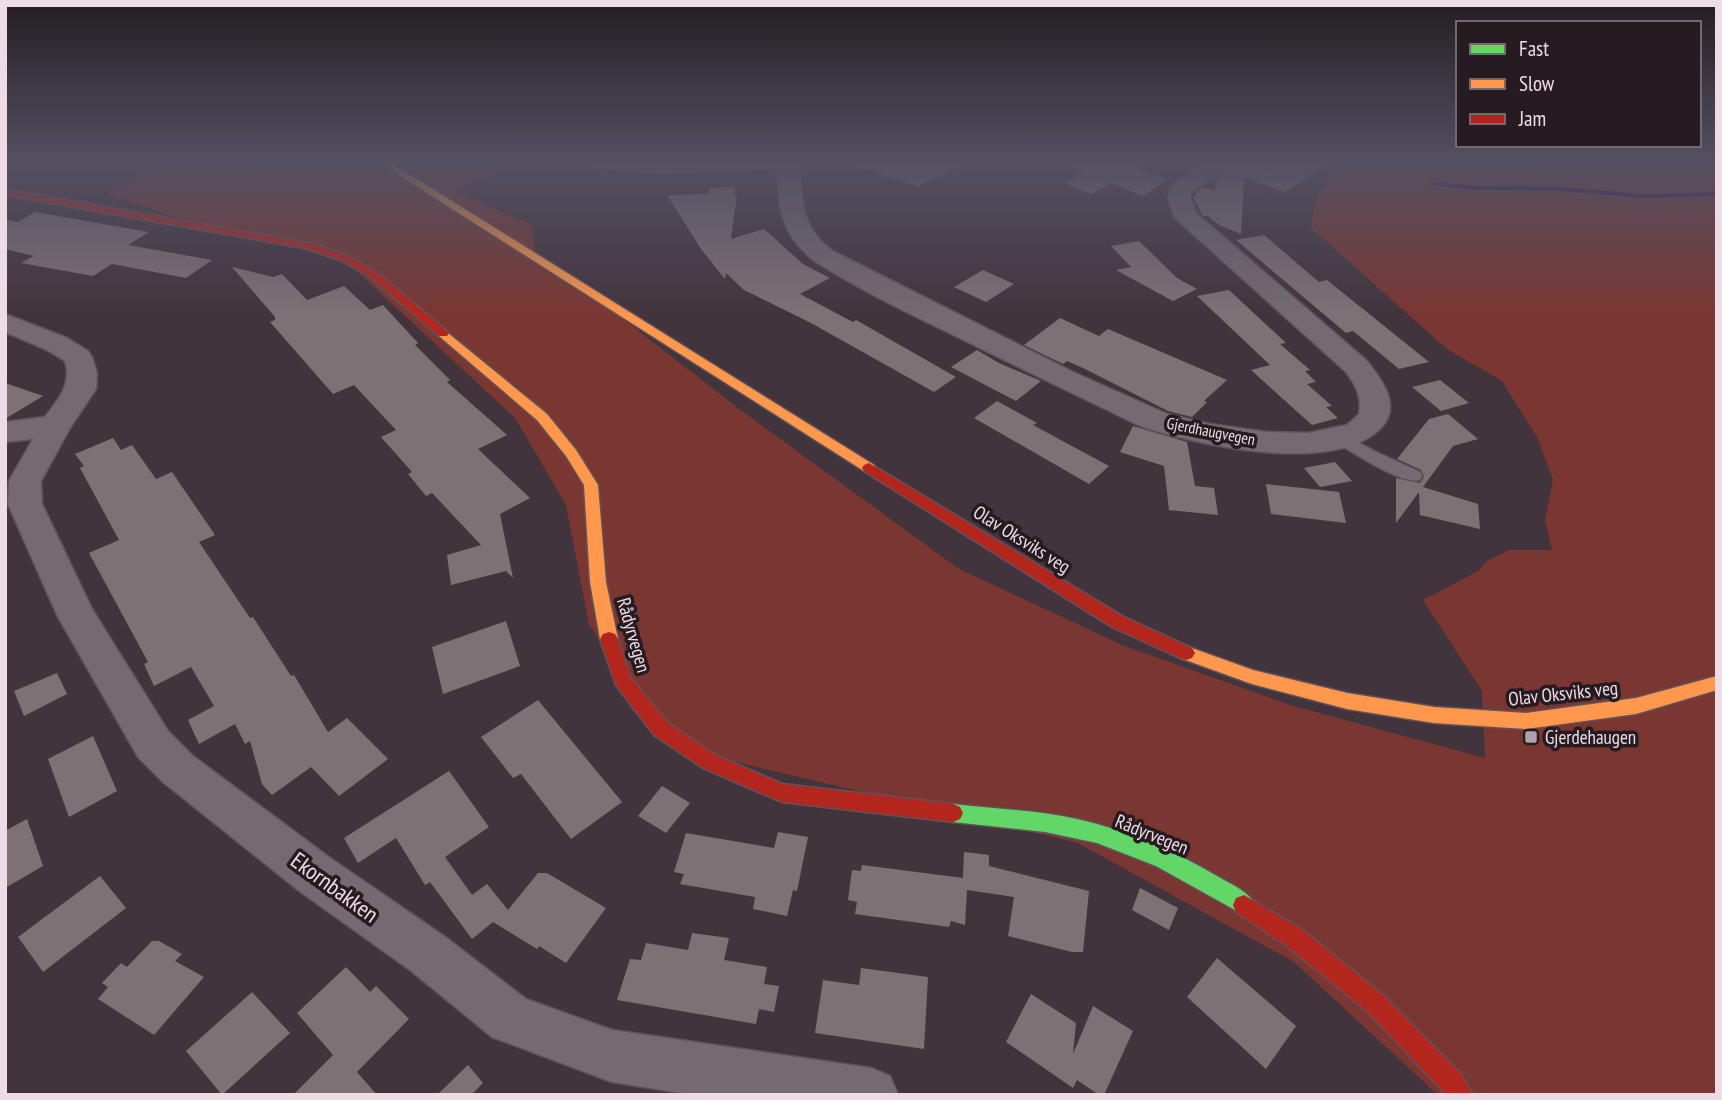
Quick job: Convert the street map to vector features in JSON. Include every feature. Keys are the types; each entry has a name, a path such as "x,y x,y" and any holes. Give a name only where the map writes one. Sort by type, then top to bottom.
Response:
{"street":[{"name":"Rådyrvegen","path":"120,212 306,245 344,258 373,274 542,417 571,453 591,485 598,582 606,630 622,680 661,729 710,762 782,793 1075,828 1139,849 1202,877 1296,938 1376,1004 1452,1081 1461,1095"},
{"name":"Olav Oksviks veg","path":"463,212 1037,574 1118,622 1180,651 1252,677 1347,701 1478,720 1526,721 1636,706 1717,683"},
{"name":"Gjerdhaugvegen","path":"792,212 800,235 812,248 839,265 952,323 1157,421 1210,434 1267,442 1308,443 1358,432 1374,417 1376,400 1369,382 1356,366 1196,228 1185,212"},
{"name":"Ekornbakken","path":"5,322 57,344 78,357 83,373 81,389 55,426 25,481 25,504 76,615 153,744 178,769 314,874 427,953 510,1019 612,1056 767,1088 871,1095"},
{"path":"5,432 55,426"}],"lane":[{"path":"1340,437 1368,455 1414,476"}],"shaded area":[{"path":"160,212 503,212 532,225 535,251 746,414 959,569 1122,645 1290,705 1485,758 1482,691 1423,600 1480,570 1487,561 1509,550 1552,550 1545,520 1553,480 1537,437 1502,381 1447,349 1310,227 1313,212 1717,212 1717,1095 1438,1095 1294,962 1078,843 672,747 589,624 566,505 515,418 334,250"}],"building":[{"path":"37,212 149,232 128,245 212,260 186,278 112,264 93,276 21,263 34,256 5,249 5,219 18,222"},
{"path":"678,212 735,212 731,239 764,229 803,264 830,278 800,294 853,322 856,320 956,377 934,392 811,323 744,290 726,273 725,279 701,249"},
{"path":"1201,212 1242,212 1241,234 1219,225 1208,216 1203,216"},
{"path":"1264,235 1319,282 1327,280 1429,362 1399,369 1353,331 1346,333 1236,240"},
{"path":"1139,241 1177,278 1197,289 1173,301 1116,270 1131,267 1111,246"},
{"path":"232,267 273,277 282,274 307,300 344,286 370,310 383,305 418,343 415,345 450,380 447,382 507,435 478,449 530,498 500,514 513,578 506,571 451,585 447,555 481,545 432,493 426,496 408,474 412,472 381,437 396,430 354,385 333,394 270,322 275,320 275,317"},
{"path":"983,270 1014,284 986,302 954,287"},
{"path":"1229,290 1286,343 1280,344 1310,370 1305,371 1316,382 1307,384 1332,406 1326,407 1338,418 1312,425 1251,370 1270,365 1197,296"},
{"path":"1060,318 1099,336 1108,329 1227,380 1204,401 1207,402 1192,417 1168,411 1083,368 1067,361 1063,364 1024,345"},
{"path":"977,350 999,363 1041,381 1016,401 951,367"},
{"path":"1440,380 1469,403 1441,411 1412,387"},
{"path":"5,383 43,396 5,419"},
{"path":"997,401 1037,423 1033,425 1109,466 1089,484 974,418"},
{"path":"1448,414 1478,439 1453,446 1423,487 1478,504 1480,529 1420,515 1419,492 1396,523 1396,478 1420,483 1424,477 1421,470 1397,459 1429,419"},
{"path":"1133,426 1187,442 1195,486 1214,488 1218,515 1169,510 1164,466 1120,452"},
{"path":"113,438 121,450 132,445 156,479 172,472 215,535 199,542 291,676 294,675 328,732 347,718 388,759 339,796 311,767 272,795 262,784 250,741 245,744 235,724 199,744 188,720 214,706 191,667 154,686 144,664 148,662 89,553 119,540 80,468 84,466 75,454"},
{"path":"1335,462 1352,481 1320,487 1304,468"},
{"path":"1266,484 1339,492 1346,523 1271,514"},
{"path":"506,621 520,666 443,694 432,647"},
{"path":"57,673 67,694 24,716 14,691"},
{"path":"538,700 622,802 571,839 521,774 513,778 481,737"},
{"path":"93,736 117,791 69,817 48,759"},
{"path":"449,771 489,827 445,857 472,895 487,884 508,910 538,873 547,873 606,908 566,963 493,922 472,939 430,882 425,885 396,838 358,863 344,838"},
{"path":"662,786 690,803 666,833 638,816"},
{"path":"27,819 43,866 5,888 5,831"},
{"path":"778,832 808,837 797,891 793,890 787,916 753,909 755,897 680,884 684,874 674,872 686,833 774,848"},
{"path":"964,852 989,855 989,866 1089,891 1083,952 1072,952 1008,936 1014,897 967,890 965,925 951,921 949,927 855,914 857,902 848,900 852,870 861,871 862,865 963,878"},
{"path":"100,876 126,908 43,972 18,937"},
{"path":"1140,888 1178,908 1169,930 1132,910"},
{"path":"692,933 729,938 724,960 767,967 764,984 779,986 774,1012 759,1009 756,1024 617,1000 630,959 641,960 646,943 688,950"},
{"path":"152,941 159,941 182,954 175,961 204,977 154,1035 98,999 108,987 102,983 121,963 127,967"},
{"path":"1217,958 1296,1026 1266,1069 1187,997"},
{"path":"346,967 370,992 376,986 409,1019 357,1072 377,1095 293,1095 333,1055 297,1013"},
{"path":"861,968 928,977 924,1049 815,1033 823,980 859,985"},
{"path":"252,992 290,1033 222,1095 186,1051"},
{"path":"1031,994 1076,1023 1073,1054 1093,1006 1133,1031 1104,1095 1099,1095 1077,1080 1073,1088 1006,1042"},
{"path":"468,1065 483,1083 471,1095 437,1095"}],"traffic: fast":[{"path":"953,813 1075,828 1120,841 1205,880 1244,905"}],"traffic: slow":[{"path":"463,212 869,468"},
{"path":"443,333 542,417 571,453 591,485 598,582 609,639"},
{"path":"1186,653 1252,677 1347,701 1434,715 1526,721 1636,706 1717,683"}],"traffic: jam":[{"path":"120,212 306,245 344,258 373,274 443,333"},
{"path":"869,468 1118,622 1186,653"},
{"path":"609,639 622,680 661,729 710,762 782,793 953,813"},
{"path":"1244,905 1295,938 1376,1004 1452,1081 1461,1095"}],"place":[{"name":"Gjerdehaugen","path":"1531,737"}]}
